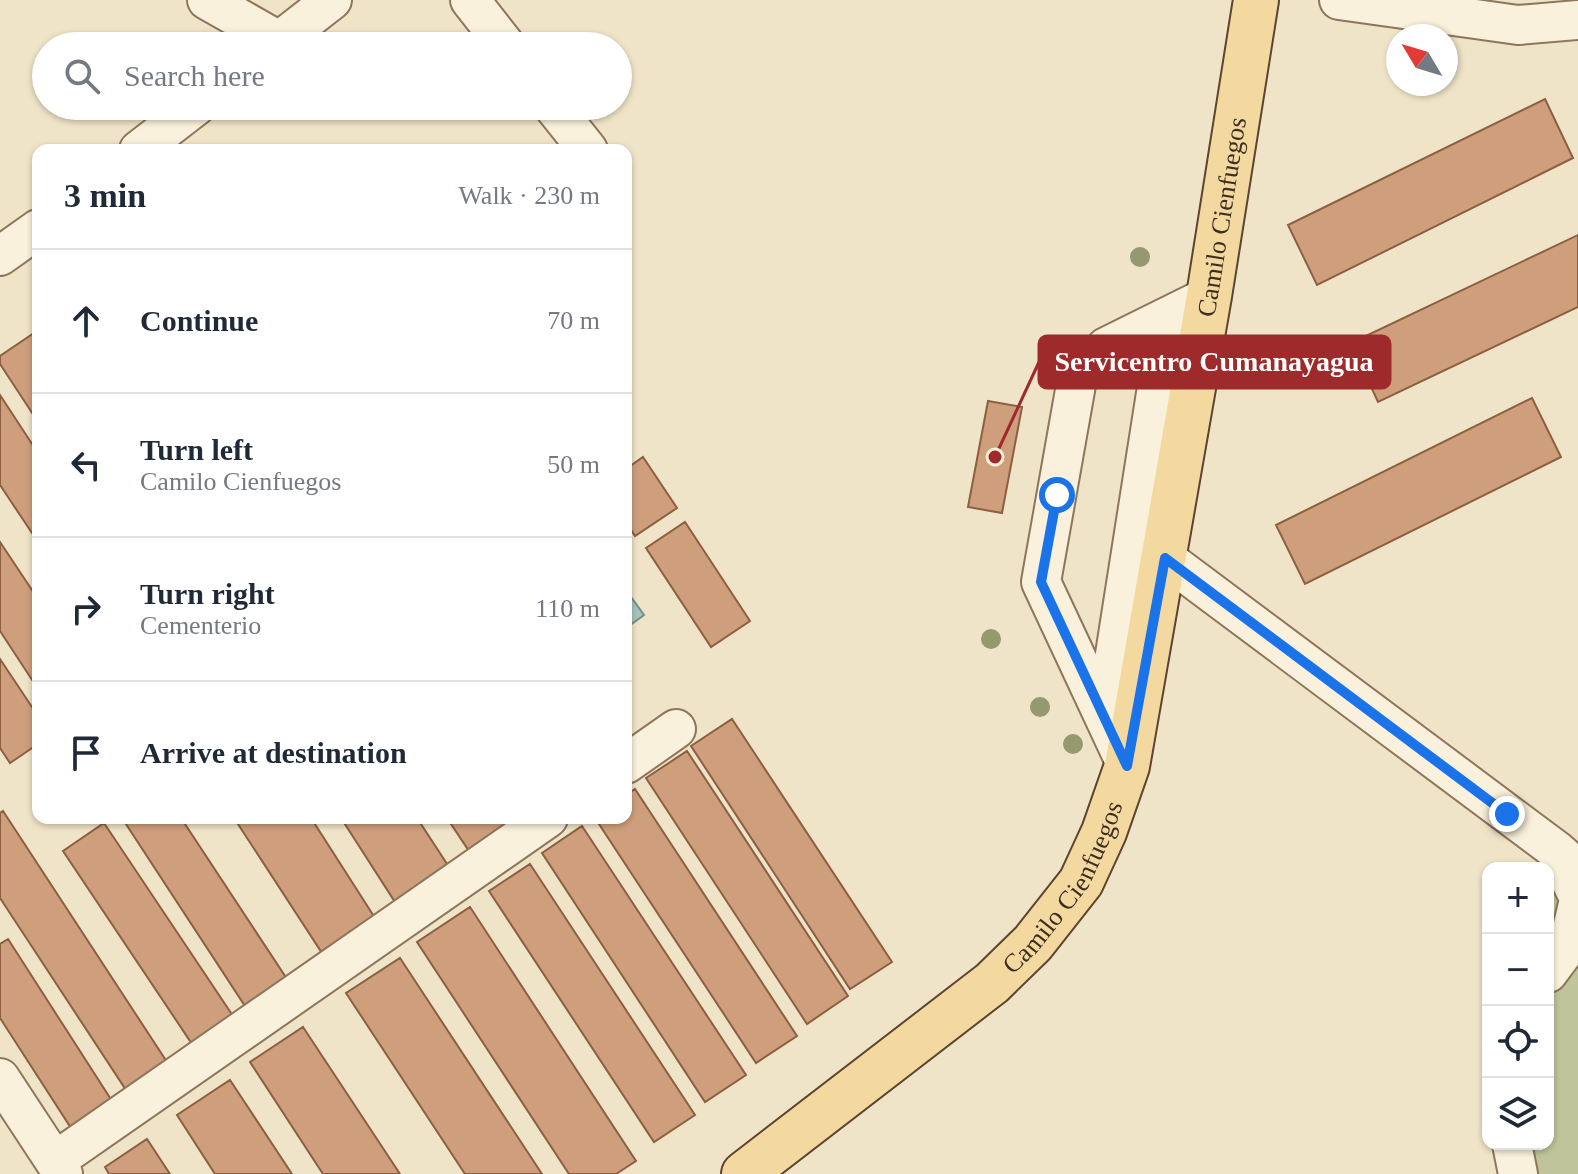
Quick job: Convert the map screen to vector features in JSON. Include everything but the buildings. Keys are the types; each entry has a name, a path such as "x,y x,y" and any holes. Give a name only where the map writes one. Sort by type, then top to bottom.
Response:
{"main road":[{"name":"Camilo Cienfuegos","path":"744,1174 992,983 1033,943 1081,882 1104,832 1127,766 1165,558 1256,0"}],"street":[{"path":"207,0 257,32"},
{"path":"291,32 332,0"},
{"path":"470,0 495,32"},
{"path":"1339,0 1518,25 1578,20"},
{"path":"147,144 178,120"},
{"path":"564,120 583,144"},
{"path":"0,256 32,233"},
{"path":"1127,766 1041,582 1077,379 1106,347 1209,296"},
{"path":"1105,718 1168,317"},
{"path":"1165,558 1567,860 1578,896"},
{"path":"632,760 676,729"},
{"path":"0,1078 59,1168 540,824"},
{"path":"1554,965 1568,946 1578,904"},
{"path":"1513,1150 1518,1174"}],"green space":[{"path":"1578,844 1578,1174 1506,1174 1501,1150 1554,1150 1554,862 1547,862 1547,852"}],"water":[{"path":"632,598 644,615 632,624"}],"place":[{"name":"Servicentro Cumanayagua","path":"995,457"}],"route":[{"path":"1057,495 1041,582 1127,766 1165,558 1507,814"}]}
